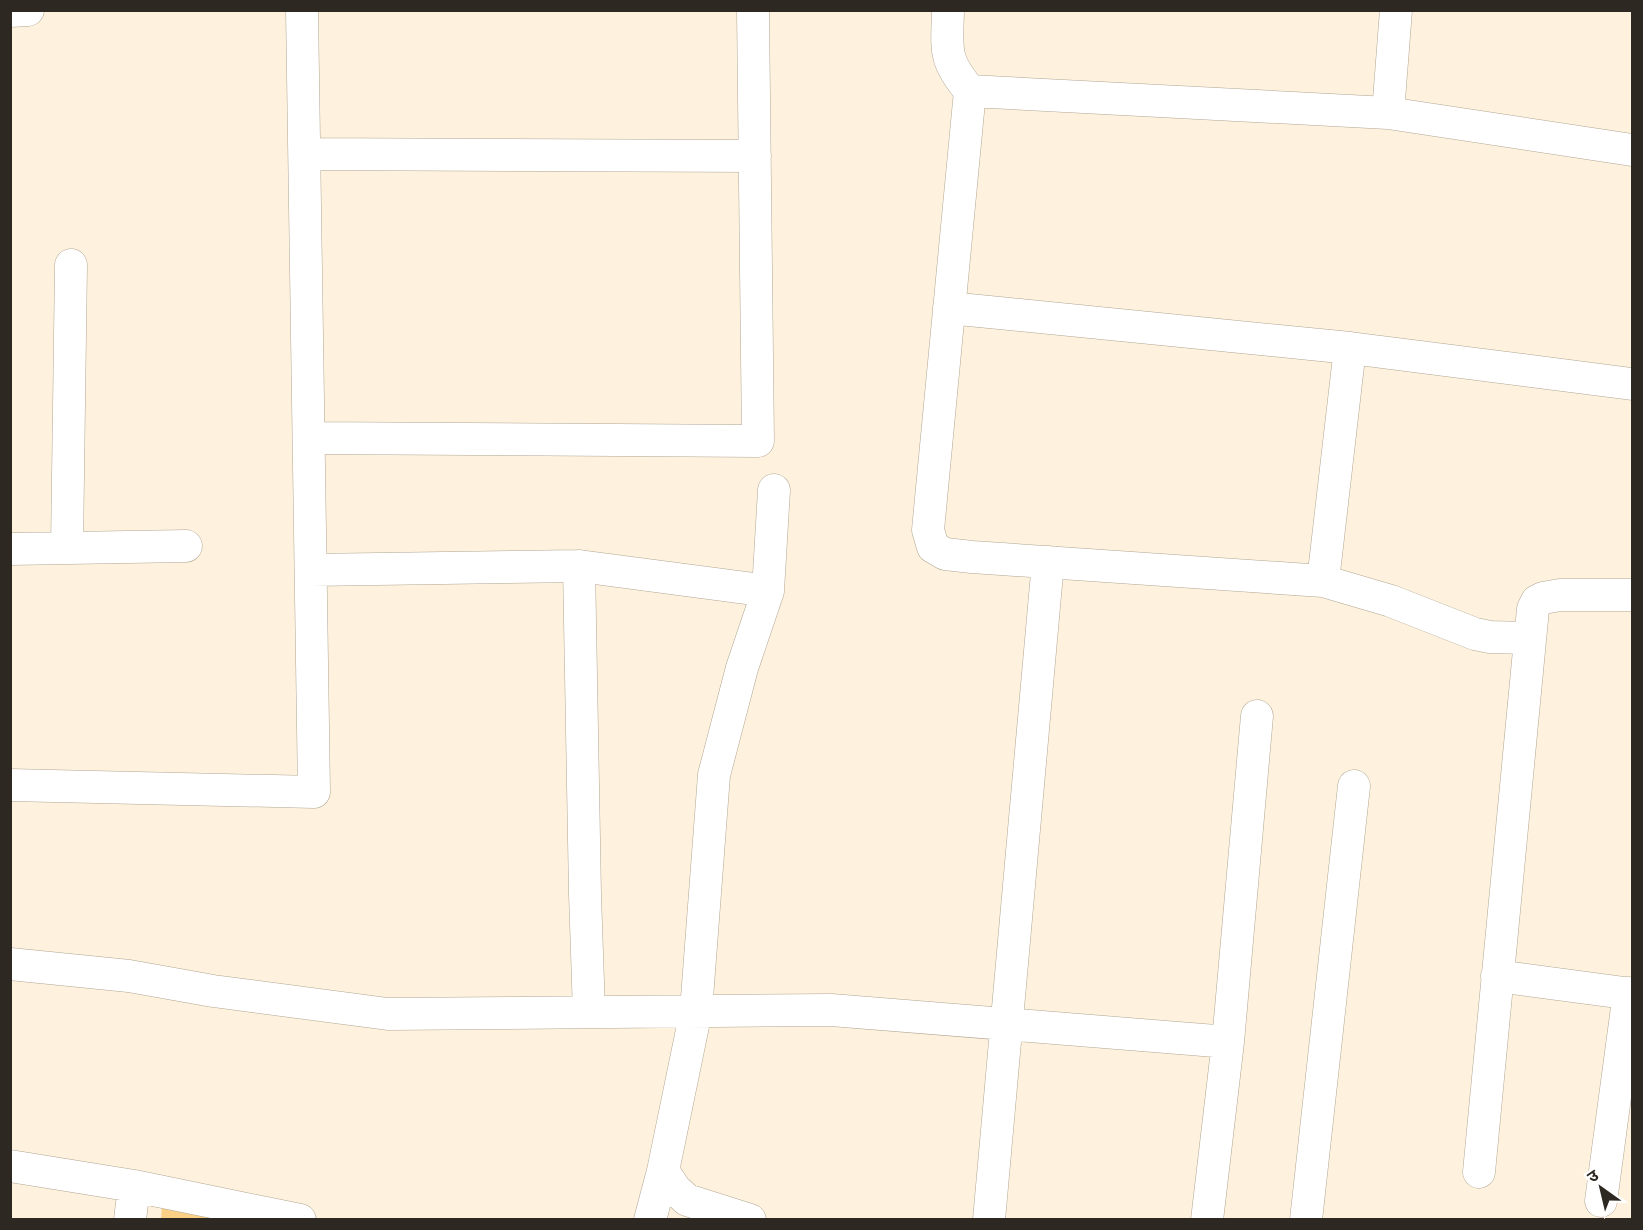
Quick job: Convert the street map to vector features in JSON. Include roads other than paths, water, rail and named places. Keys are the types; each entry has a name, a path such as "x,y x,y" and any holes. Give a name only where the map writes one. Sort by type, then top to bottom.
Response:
{"street":[{"path":"10,11 28,10"},
{"path":"10,785 314,792 302,10"},
{"path":"309,438 758,441 753,10"},
{"path":"948,10 947,49 950,65 970,91 927,530 933,547 945,554 954,555 1323,581 1391,601 1475,634 1490,637 1530,638"},
{"path":"1388,113 1396,10"},
{"path":"970,91 1388,113 1632,150"},
{"path":"304,154 755,156"},
{"path":"67,548 71,266"},
{"path":"949,308 1350,348 1632,384"},
{"path":"1323,581 1350,348"},
{"path":"650,1220 663,1171 696,1011 714,775 742,668 768,591 774,490"},
{"path":"10,549 186,546"},
{"path":"989,1220 1048,562"},
{"path":"311,570 579,566 768,591"},
{"path":"579,566 584,883 589,1012"},
{"path":"1479,1172 1533,609 1537,601 1560,595 1632,595"},
{"path":"1207,1220 1228,1042 1257,716"},
{"path":"1306,1220 1354,786"},
{"path":"10,964 129,976 236,994 388,1014 831,1010 1228,1042"},
{"path":"1497,976 1631,993 1602,1201"},
{"path":"10,1166 134,1186 300,1220"},
{"path":"663,1171 675,1189 687,1200 738,1218"},
{"path":"130,1220 134,1186"}]}
